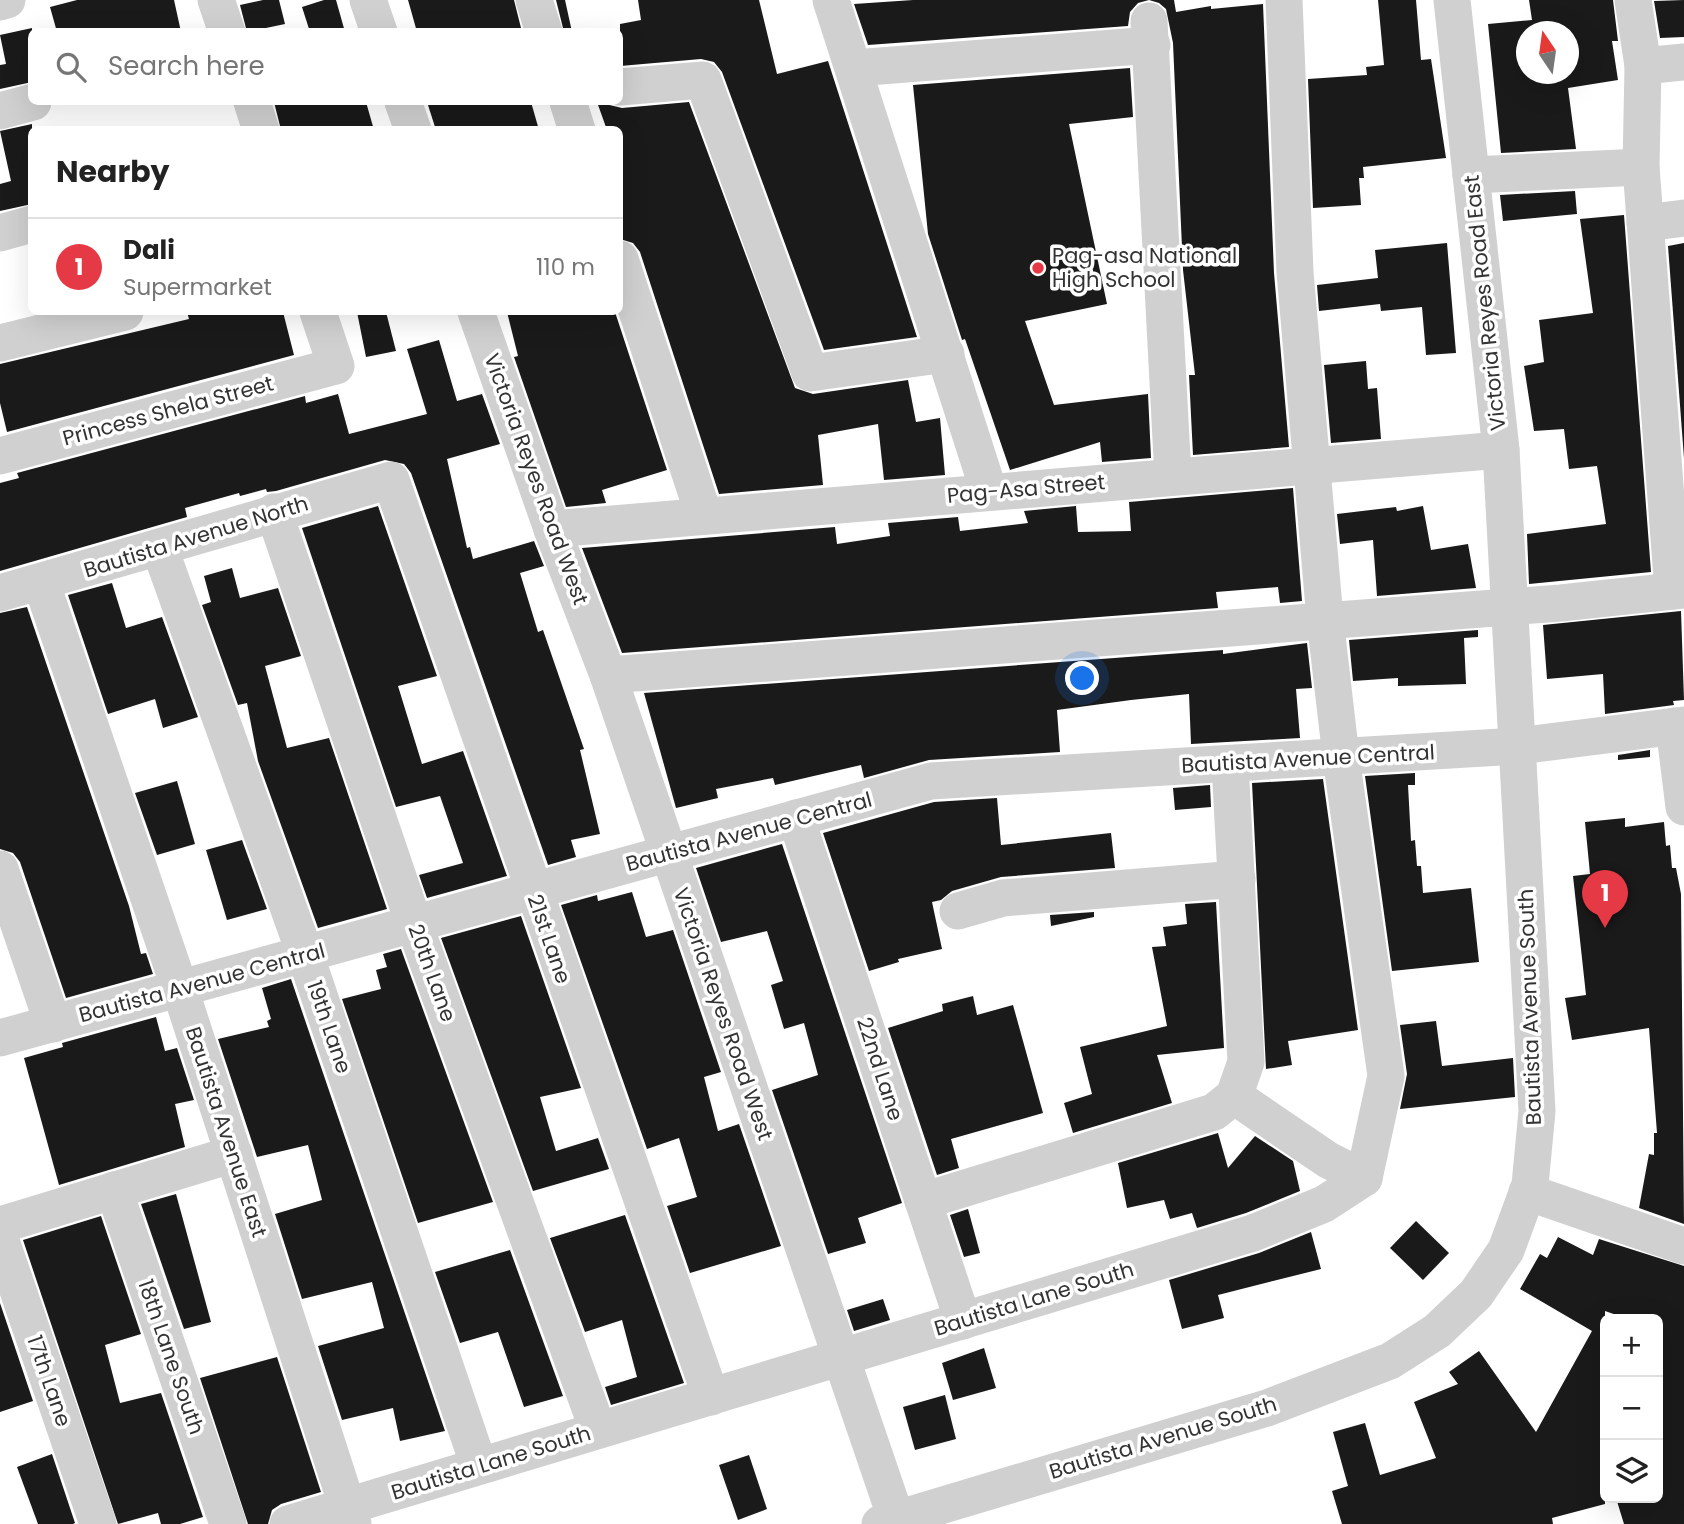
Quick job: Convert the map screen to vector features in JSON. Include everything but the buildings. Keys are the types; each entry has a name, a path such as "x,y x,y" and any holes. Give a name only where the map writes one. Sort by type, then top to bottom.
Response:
{"street":[{"path":"0,2 7,0"},
{"path":"216,0 226,28"},
{"path":"368,0 378,28"},
{"path":"534,0 543,28"},
{"path":"831,0 989,492"},
{"path":"1234,1096 1328,1160 1364,1178 1386,1076 1341,757 1325,619 1295,272 1284,0"},
{"name":"Victoria Reyes Road East","path":"1452,0 1501,450 1511,607"},
{"path":"608,675 1511,607 1679,590 1670,358 1645,223 1641,167 1643,66 1633,0"},
{"path":"854,68 1151,33 1173,477"},
{"path":"1643,66 1684,62"},
{"path":"623,87 703,80 810,373 946,354"},
{"path":"0,111 28,103"},
{"path":"253,105 260,126"},
{"path":"404,105 412,126"},
{"path":"569,105 576,126"},
{"path":"1471,174 1641,167"},
{"path":"1645,223 1684,218"},
{"path":"0,233 28,225"},
{"path":"623,268 704,516"},
{"path":"0,343 113,315"},
{"name":"Princess Shela Street","path":"0,456 336,366 319,315"},
{"name":"Victoria Reyes Road West","path":"477,315 552,529 608,675 840,1357 892,1522"},
{"name":"Pag-Asa Street","path":"552,529 1501,450"},
{"name":"Bautista Avenue North","path":"0,593 160,550 274,512 391,480"},
{"name":"21st Lane","path":"391,480 710,1397"},
{"name":"20th Lane","path":"274,512 414,924 598,1430"},
{"name":"19th Lane","path":"160,550 305,954 479,1466"},
{"name":"Bautista Avenue East","path":"41,582 180,989 350,1515"},
{"name":"Bautista Avenue South","path":"892,1522 1267,1408 1390,1361 1437,1331 1476,1294 1506,1250 1527,1192 1537,1111 1511,607"},
{"path":"1679,726 1684,807"},
{"name":"Bautista Avenue Central","path":"0,1038 931,781 1518,747 1679,726"},
{"path":"923,1201 1214,1112 1234,1096 1246,1062 1230,764"},
{"name":"22nd Lane","path":"796,818 963,1321"},
{"path":"0,869 53,1024"},
{"path":"958,911 1003,898 1237,879"},
{"path":"0,1225 234,1154"},
{"name":"Bautista Lane South","path":"288,1524 350,1515 479,1466 1253,1233 1324,1204 1364,1178"},
{"name":"18th Lane South","path":"114,1190 228,1524"},
{"path":"1527,1192 1684,1246"},
{"name":"17th Lane","path":"0,1238 98,1524"}],"place":[{"name":"Pag-asa National High School","path":"1038,268"},
{"name":"Dali","path":"1605,928"}]}
